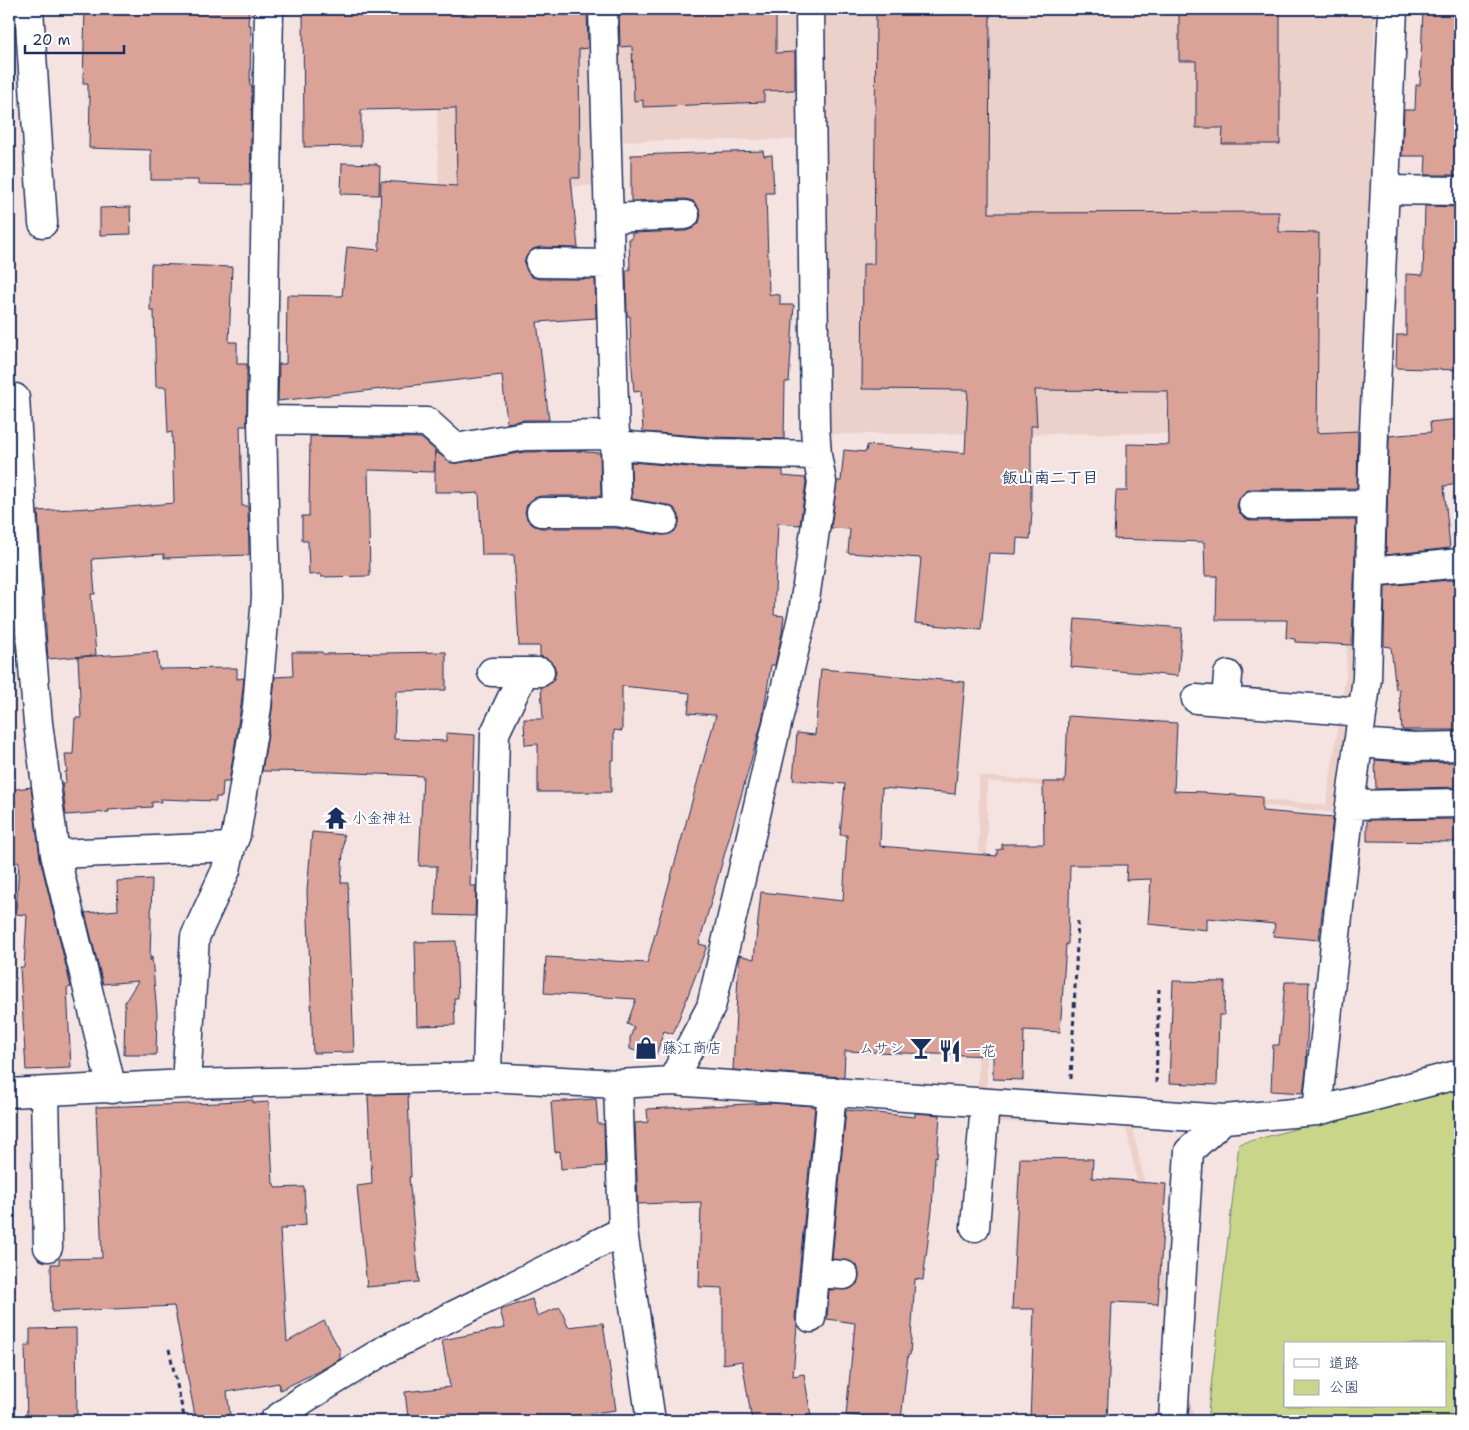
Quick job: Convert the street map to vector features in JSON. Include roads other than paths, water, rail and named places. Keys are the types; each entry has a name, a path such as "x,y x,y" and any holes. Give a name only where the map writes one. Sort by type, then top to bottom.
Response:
{"street":[{"path":"28,9 43,223"},
{"path":"186,1084 195,937 226,870 230,847 236,835 257,707 266,597 262,420 269,9"},
{"path":"603,9 617,512"},
{"path":"672,1081 711,1007 800,622 822,482 817,455 815,427 810,9"},
{"path":"1317,1111 1350,805 1367,678 1372,504 1393,9"},
{"path":"1385,190 1460,191"},
{"path":"609,218 685,215"},
{"path":"540,263 610,264"},
{"path":"9,398 15,398 19,622 38,723 55,854 112,1089"},
{"path":"262,420 427,422 456,448 524,436 616,440 712,453 817,455"},
{"path":"1253,505 1372,504"},
{"path":"541,512 617,512 664,520"},
{"path":"1370,572 1460,563"},
{"path":"487,1077 495,733 532,672 492,672"},
{"path":"1196,699 1227,688 1362,712"},
{"path":"1358,743 1414,747 1460,746"},
{"path":"1350,805 1460,803"},
{"path":"55,854 230,847"},
{"path":"9,1094 186,1084 487,1077 618,1084 672,1081 1224,1119 1317,1111 1460,1074"},
{"path":"618,1084 623,1231 651,1421"},
{"path":"45,1092 56,1233"},
{"path":"811,1318 832,1092"},
{"path":"975,1227 985,1103"},
{"path":"1173,1421 1189,1151 1224,1119"},
{"path":"274,1421 304,1399 388,1348 623,1231"},
{"path":"815,1273 844,1275"}],"place":[{"name":"小金神社","path":"336,818"},
{"name":"藤江商店","path":"646,1048"},
{"name":"ムサシ","path":"921,1048"},
{"name":"一花","path":"950,1051"}],"district":[{"name":"飯山南二丁目","path":"1050,477"}]}
